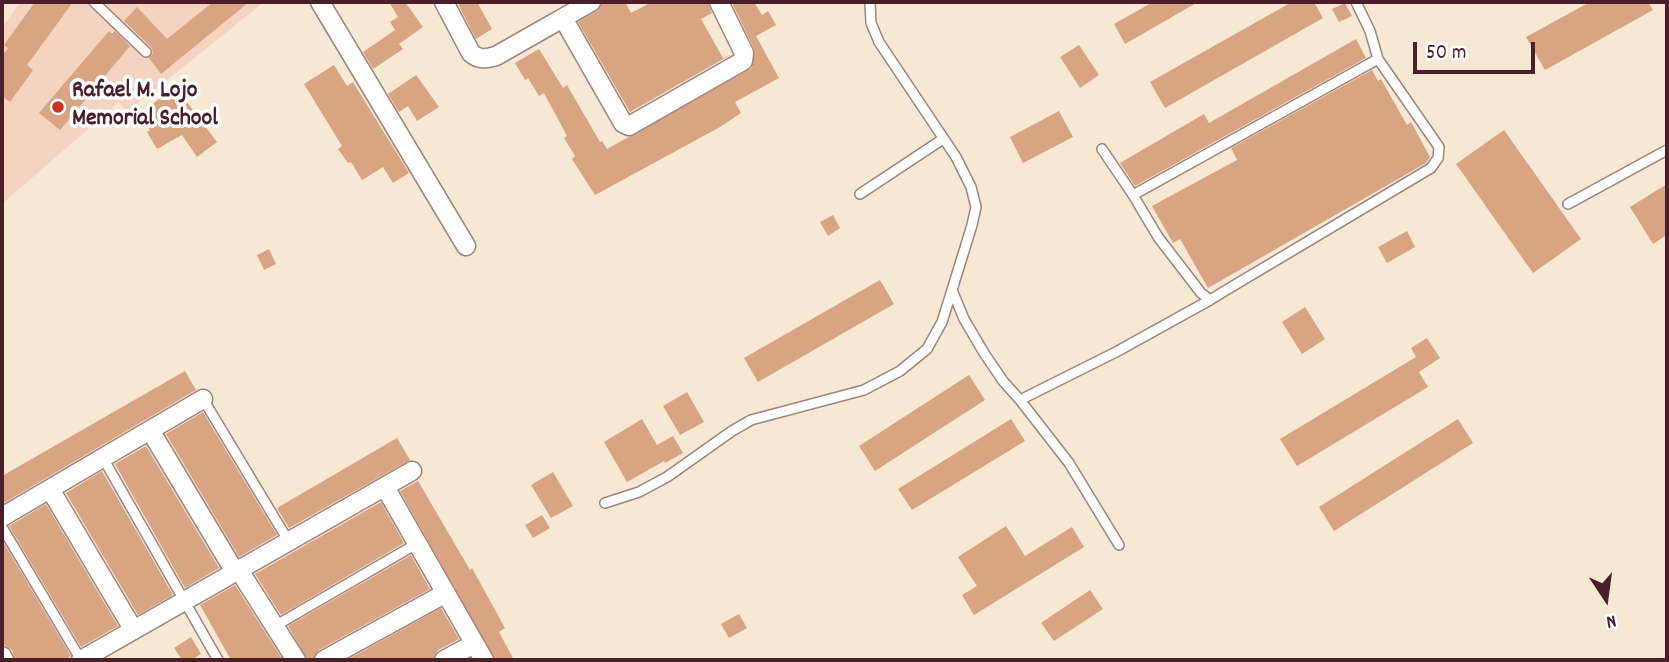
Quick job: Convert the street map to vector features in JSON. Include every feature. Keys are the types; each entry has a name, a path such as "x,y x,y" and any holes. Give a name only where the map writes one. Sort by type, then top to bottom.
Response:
{"street":[{"path":"320,2 466,246"},
{"path":"444,2 471,53 477,58 486,59 592,2"},
{"path":"563,18 623,123 629,126 743,61 744,52 719,2"},
{"path":"2,517 203,399"},
{"path":"150,430 237,571 296,660"},
{"path":"81,660 412,471"},
{"path":"385,487 484,660"},
{"path":"50,489 133,629"},
{"path":"324,660 446,593"},
{"path":"444,660 474,644"}],"lane":[{"path":"94,2 146,52"},
{"path":"605,503 639,492 667,477 751,420 864,390 901,371 927,349 942,322 976,208 971,187 956,157 879,42 871,23 870,2"},
{"path":"1020,400 1116,352 1210,300 1431,168 1438,158 1440,147 1378,60 1370,31 1356,2"},
{"path":"1133,195 1378,60"},
{"path":"860,194 943,139"},
{"path":"1102,149 1158,237 1201,293 1210,300"},
{"path":"1568,204 1667,150"},
{"path":"952,290 964,319 984,353 1069,463 1119,545"},
{"path":"203,399 289,542"},
{"path":"103,458 218,660"},
{"path":"2,527 81,660"},
{"path":"275,626 418,543"}],"shaded area":[{"name":"Rafael M. Lojo Memorial School","path":"20,2 264,2 127,112 119,102 2,204 2,28"}],"building":[{"path":"35,2 73,2 27,65 33,70 10,102 2,96 2,56 8,48 4,45"},
{"path":"213,2 249,2 161,74 149,58 153,53 151,47 124,21 137,7 167,39"},
{"path":"389,2 405,2 423,27 399,44 403,49 373,69 363,52 395,30 390,22 398,17"},
{"path":"457,2 477,2 492,29 476,39"},
{"path":"602,2 625,2 631,13 652,2 708,2 712,13 701,19 723,58 732,54 630,112 578,22 597,11"},
{"path":"738,2 754,2 762,15 768,11 776,25 756,36 779,78 735,102 741,113 720,127 595,195 572,159 575,156 564,138 567,136 544,93 539,96 515,63 539,49 563,88 567,85 600,142 602,141 607,149 752,68 754,49 733,5"},
{"path":"1153,2 1198,2 1125,44 1114,24"},
{"path":"1292,2 1314,2 1323,18 1165,108 1150,82"},
{"path":"1590,2 1648,2 1653,10 1545,70 1526,37"},
{"path":"1345,3 1352,16 1339,22 1332,9"},
{"path":"109,31 112,34 115,31 130,46 60,130 39,113"},
{"path":"1356,39 1366,58 1135,186 1120,163 1204,114 1209,123"},
{"path":"1079,45 1099,75 1080,88 1060,57"},
{"path":"334,65 347,86 353,82 409,173 393,183 383,167 362,180 351,162 348,163 338,149 342,146 304,84"},
{"path":"1372,70 1378,81 1381,79 1407,125 1411,122 1430,157 1426,163 1208,288 1180,239 1173,243 1152,206 1237,160 1231,148"},
{"path":"416,75 439,107 417,121 408,106 399,112 388,94"},
{"path":"175,86 217,142 197,157 182,135 157,149 147,132 150,130 139,115"},
{"path":"1059,111 1073,137 1023,163 1010,137"},
{"path":"1504,130 1581,239 1533,273 1456,164"},
{"path":"1667,184 1667,235 1653,244 1630,207"},
{"path":"833,215 840,228 828,236 820,222"},
{"path":"1407,231 1415,247 1387,263 1378,247"},
{"path":"269,249 276,264 264,270 257,255"},
{"path":"880,280 894,304 758,382 744,358"},
{"path":"1305,307 1325,339 1302,354 1282,322"},
{"path":"1427,338 1440,358 1419,372 1428,387 1297,466 1280,439 1416,357 1411,348"},
{"path":"185,371 196,390 2,504 2,476"},
{"path":"969,375 985,400 875,471 859,446"},
{"path":"687,392 704,422 680,435 663,406"},
{"path":"203,412 277,535 239,557 166,434"},
{"path":"642,419 657,445 673,436 683,453 627,482 604,442"},
{"path":"1011,419 1025,441 912,510 898,489"},
{"path":"1458,419 1473,443 1334,531 1319,507"},
{"path":"397,438 410,460 289,528 277,508"},
{"path":"146,446 219,568 185,588 115,464"},
{"path":"102,471 173,595 138,615 66,493"},
{"path":"553,472 573,506 551,518 531,485"},
{"path":"418,481 470,570 472,568 505,628 499,632 514,660 495,660 400,491"},
{"path":"381,502 404,543 281,615 255,574"},
{"path":"46,504 118,626 81,647 9,526"},
{"path":"542,515 550,528 533,538 525,525"},
{"path":"1006,526 1025,556 1072,527 1084,547 974,615 962,595 977,586 958,557"},
{"path":"2,540 71,656 65,660 15,660 12,650 2,643"},
{"path":"411,555 430,589 319,650 313,660 307,660 288,626"},
{"path":"235,585 283,660 231,660 200,605"},
{"path":"1090,590 1103,609 1054,641 1041,623"},
{"path":"441,608 459,639 438,650 433,660 347,660"},
{"path":"739,614 747,628 729,638 721,624"},
{"path":"191,637 201,654 191,660 182,660 174,648"}],"place":[{"name":"Rafael M. Lojo Memorial School","path":"58,107"}]}
